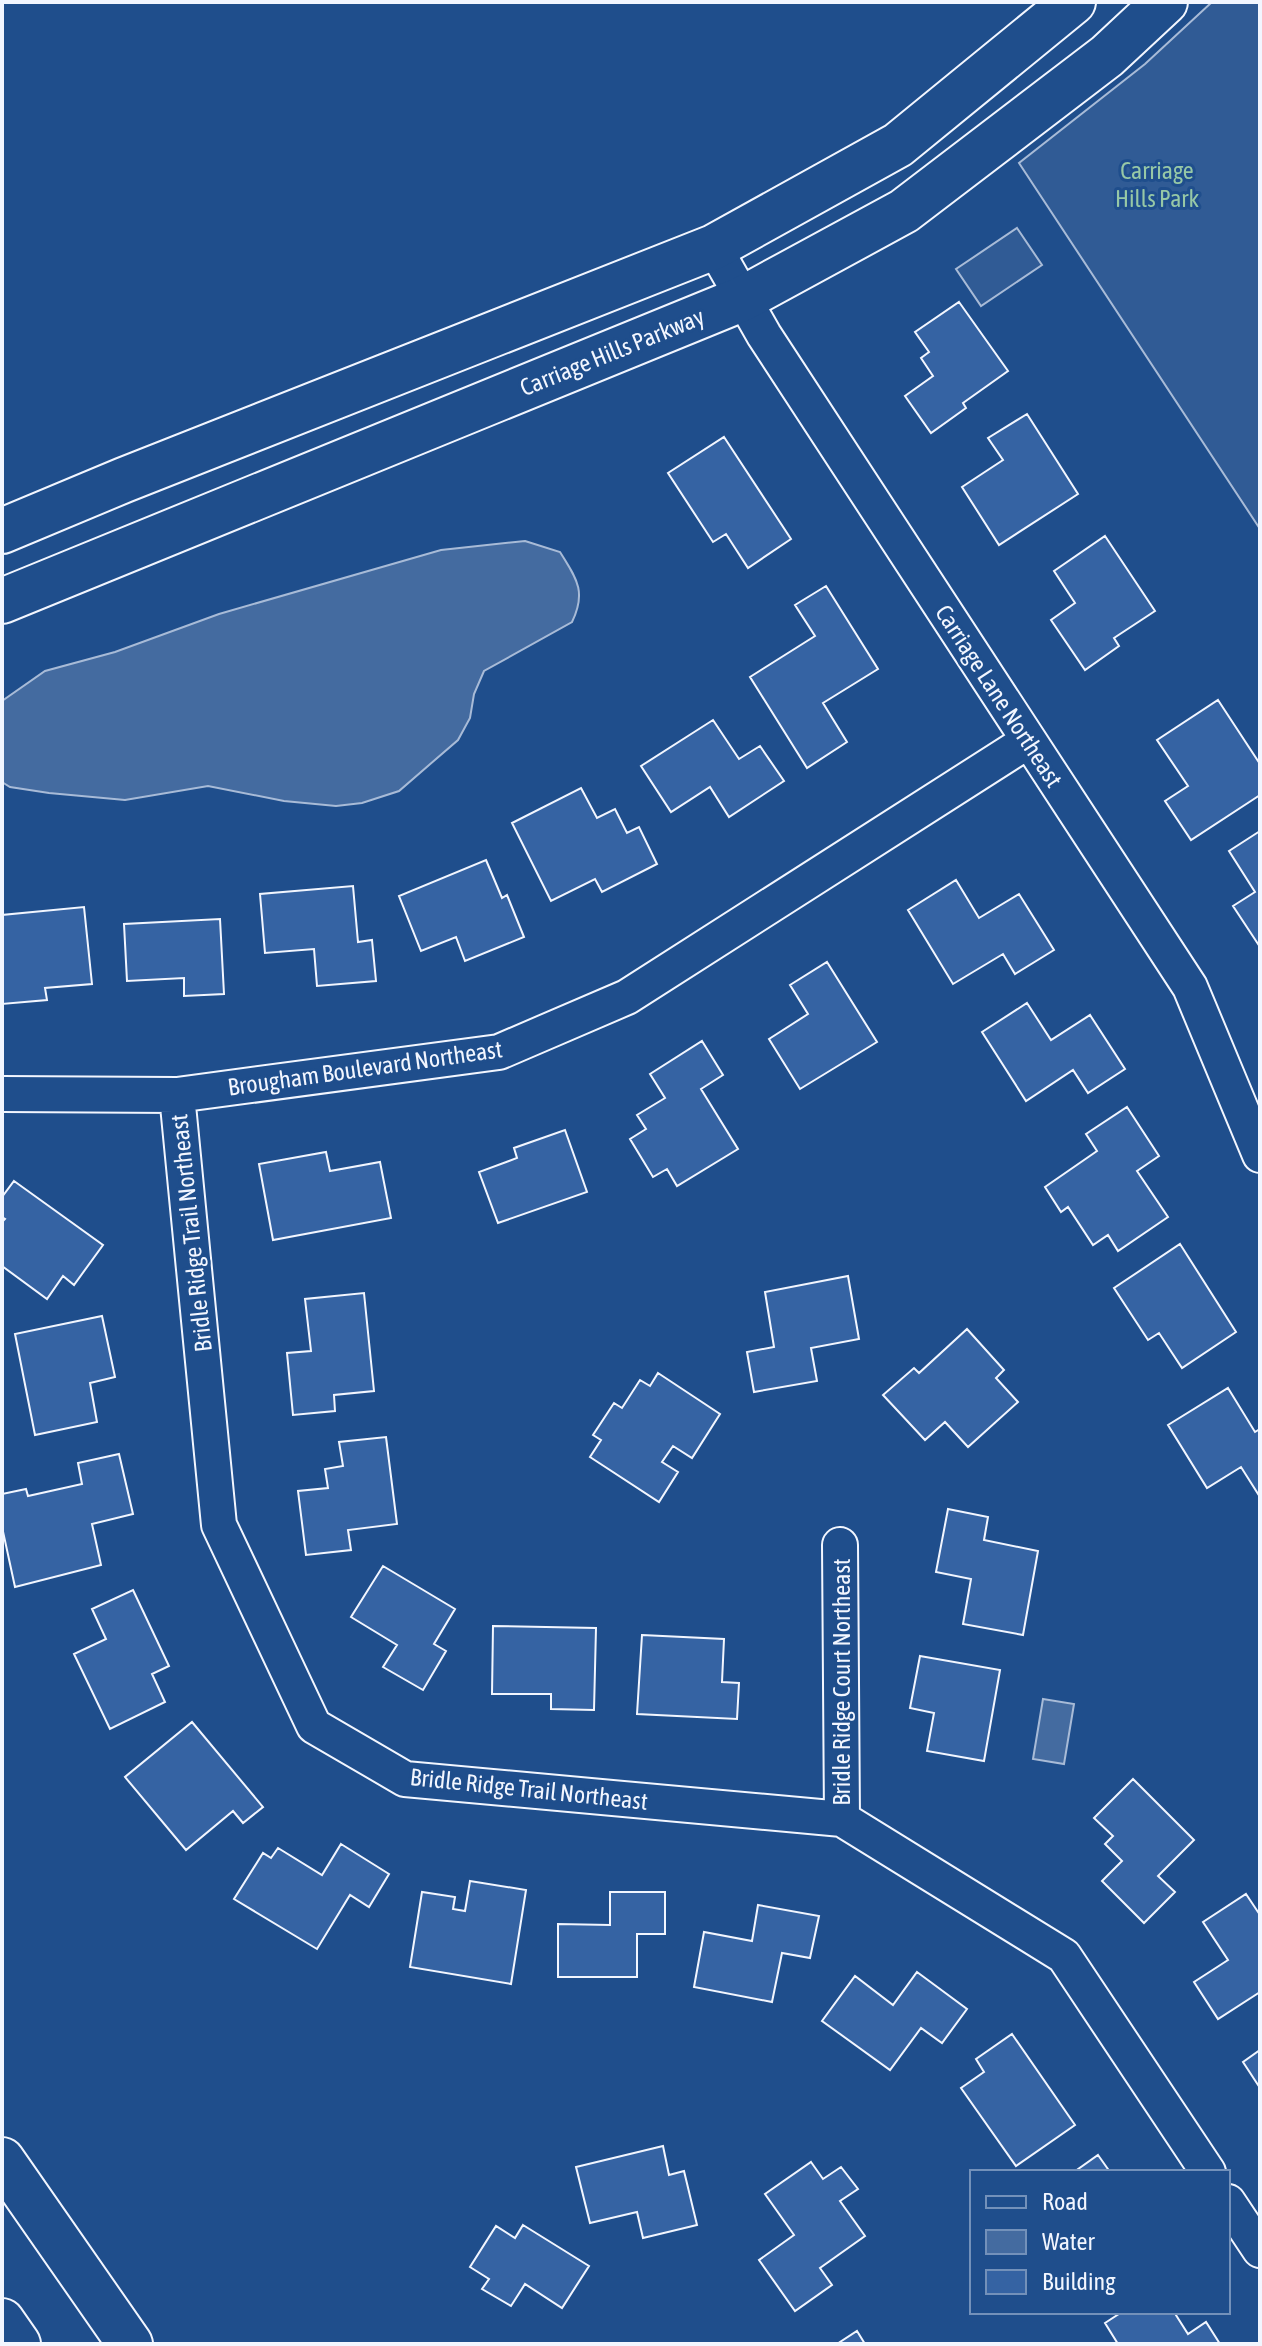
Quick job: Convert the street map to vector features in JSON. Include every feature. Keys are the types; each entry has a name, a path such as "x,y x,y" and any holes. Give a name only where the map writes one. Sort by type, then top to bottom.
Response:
{"street":[{"path":"2,531 714,247 898,145 1073,2"},
{"name":"Carriage Hills Parkway","path":"2,601 742,299 904,211 1107,56 1165,2"},
{"name":"Carriage Lane Northeast","path":"714,247 742,299 1190,987 1260,1155"},
{"name":"Brougham Boulevard Northeast","path":"2,1094 177,1095 499,1052 627,997 1028,741"},
{"name":"Bridle Ridge Trail Northeast","path":"177,1095 219,1525 314,1726 405,1779 842,1819 1064,1956 1207,2170"},
{"name":"Bridle Ridge Court Northeast","path":"840,1545 842,1819"},
{"path":"2,2160 130,2344"},
{"path":"1230,2205 1260,2250"},
{"path":"2,2321 18,2344"}],"shaded area":[{"name":"Carriage Hills Park","path":"1212,2 1260,2 1260,529 1019,163 1145,64"},
{"path":"1017,228 1042,265 981,306 956,269"}],"water":[{"path":"525,541 560,552 571,570 579,593 572,622 484,671 474,694 470,718 458,740 399,791 362,803 336,806 284,801 208,786 125,800 49,793 10,787 2,782 2,701 45,671 115,652 219,614 441,550"},
{"path":"1043,1699 1074,1704 1064,1764 1033,1759"}],"building":[{"path":"959,302 1008,371 963,403 966,408 931,433 905,396 933,376 921,358 929,352 915,332"},
{"path":"1027,414 1078,494 999,545 962,487 1003,460 988,438"},
{"path":"724,437 791,539 748,568 726,534 713,542 668,473"},
{"path":"1105,536 1155,611 1114,638 1119,646 1085,670 1051,620 1075,603 1054,571"},
{"path":"826,586 878,669 823,703 847,742 807,768 750,677 815,636 795,605"},
{"path":"1218,700 1260,764 1260,795 1191,840 1165,801 1188,786 1157,740"},
{"path":"713,720 739,759 760,746 784,781 729,817 710,787 671,812 641,766"},
{"path":"581,788 597,818 615,809 627,833 639,827 657,864 602,892 595,879 551,901 512,823"},
{"path":"1260,831 1260,947 1233,906 1255,892 1229,851"},
{"path":"486,860 502,898 507,895 524,937 465,961 456,937 421,951 399,896"},
{"path":"956,880 979,918 1019,894 1054,950 1015,974 1003,954 953,984 908,910"},
{"path":"353,886 358,942 372,940 376,981 317,986 314,949 265,953 260,894"},
{"path":"84,907 92,984 45,988 47,1000 2,1004 2,915"},
{"path":"220,919 224,994 184,996 184,978 127,981 124,924"},
{"path":"827,962 877,1042 800,1089 769,1039 808,1014 790,985"},
{"path":"1027,1003 1051,1040 1090,1015 1125,1069 1088,1093 1073,1070 1026,1101 982,1032"},
{"path":"702,1041 723,1075 701,1089 738,1149 677,1186 667,1169 653,1177 630,1139 646,1129 637,1115 665,1098 650,1074"},
{"path":"1127,1107 1159,1156 1137,1171 1168,1217 1118,1251 1108,1235 1093,1245 1068,1207 1061,1212 1045,1187 1097,1151 1086,1134"},
{"path":"565,1130 587,1192 498,1223 479,1172 517,1158 514,1148"},
{"path":"326,1152 330,1171 380,1162 391,1218 273,1240 259,1164"},
{"path":"14,1181 103,1245 74,1285 63,1276 47,1299 2,1266 2,1222 5,1219 2,1217 2,1197"},
{"path":"1180,1244 1236,1332 1182,1368 1159,1333 1148,1340 1114,1288"},
{"path":"848,1276 859,1339 811,1348 817,1381 754,1392 747,1352 774,1347 765,1292"},
{"path":"364,1293 374,1391 334,1395 335,1411 293,1415 287,1353 311,1351 305,1299"},
{"path":"102,1316 115,1377 90,1383 97,1422 35,1435 15,1334"},
{"path":"967,1329 1004,1370 996,1378 1018,1402 968,1447 945,1422 925,1440 883,1395 914,1368 919,1373"},
{"path":"658,1373 720,1414 692,1458 673,1446 662,1462 678,1472 659,1502 590,1457 601,1440 593,1435 614,1403 622,1408 640,1380 650,1386"},
{"path":"1228,1388 1255,1432 1260,1429 1260,1497 1241,1467 1207,1488 1168,1425"},
{"path":"386,1437 397,1524 348,1530 351,1550 306,1555 298,1491 328,1488 325,1469 343,1466 339,1442"},
{"path":"119,1454 133,1514 92,1524 101,1565 15,1587 2,1527 2,1494 26,1489 28,1496 82,1484 78,1463"},
{"path":"948,1509 988,1517 984,1540 1038,1551 1023,1635 963,1624 971,1579 936,1572"},
{"path":"383,1566 455,1609 434,1644 446,1651 423,1690 383,1667 397,1645 351,1617"},
{"path":"133,1590 169,1666 152,1674 165,1702 110,1729 74,1654 106,1639 92,1609"},
{"path":"493,1626 596,1628 594,1710 551,1709 551,1694 492,1694"},
{"path":"642,1635 724,1639 722,1682 739,1683 737,1719 637,1714"},
{"path":"920,1656 1000,1670 984,1761 927,1751 934,1713 910,1708"},
{"path":"192,1722 263,1807 243,1823 233,1811 186,1850 125,1777"},
{"path":"1133,1779 1194,1840 1158,1876 1175,1892 1144,1923 1102,1881 1122,1861 1105,1844 1113,1836 1094,1818"},
{"path":"341,1844 389,1874 369,1907 350,1895 317,1949 234,1899 263,1853 271,1858 278,1848 322,1875"},
{"path":"470,1881 526,1890 511,1984 410,1967 422,1892 455,1897 453,1909 465,1911"},
{"path":"610,1892 665,1892 665,1934 637,1934 637,1977 558,1977 558,1924 610,1925"},
{"path":"1246,1894 1260,1915 1260,1992 1218,2019 1194,1982 1228,1960 1203,1922"},
{"path":"758,1905 819,1916 810,1958 782,1953 772,2002 694,1987 704,1932 752,1941"},
{"path":"917,1972 967,2009 942,2043 921,2028 890,2070 822,2021 855,1976 893,2005"},
{"path":"1012,2034 1075,2125 1016,2166 961,2088 984,2072 976,2059"},
{"path":"1260,2050 1260,2088 1243,2062"},
{"path":"663,2146 669,2175 684,2171 697,2225 643,2238 637,2212 590,2223 576,2167"},
{"path":"1098,2155 1109,2170 1077,2170"},
{"path":"811,2162 823,2179 841,2167 858,2189 840,2201 865,2236 820,2268 832,2285 795,2311 759,2260 794,2235 765,2194"},
{"path":"523,2225 589,2266 562,2308 525,2284 511,2306 482,2289 489,2279 470,2267 496,2226 515,2238"},
{"path":"1119,2314 1175,2314 1188,2334 1206,2322 1220,2344 1118,2344 1105,2323"},
{"path":"857,2331 865,2344 837,2344"}]}
